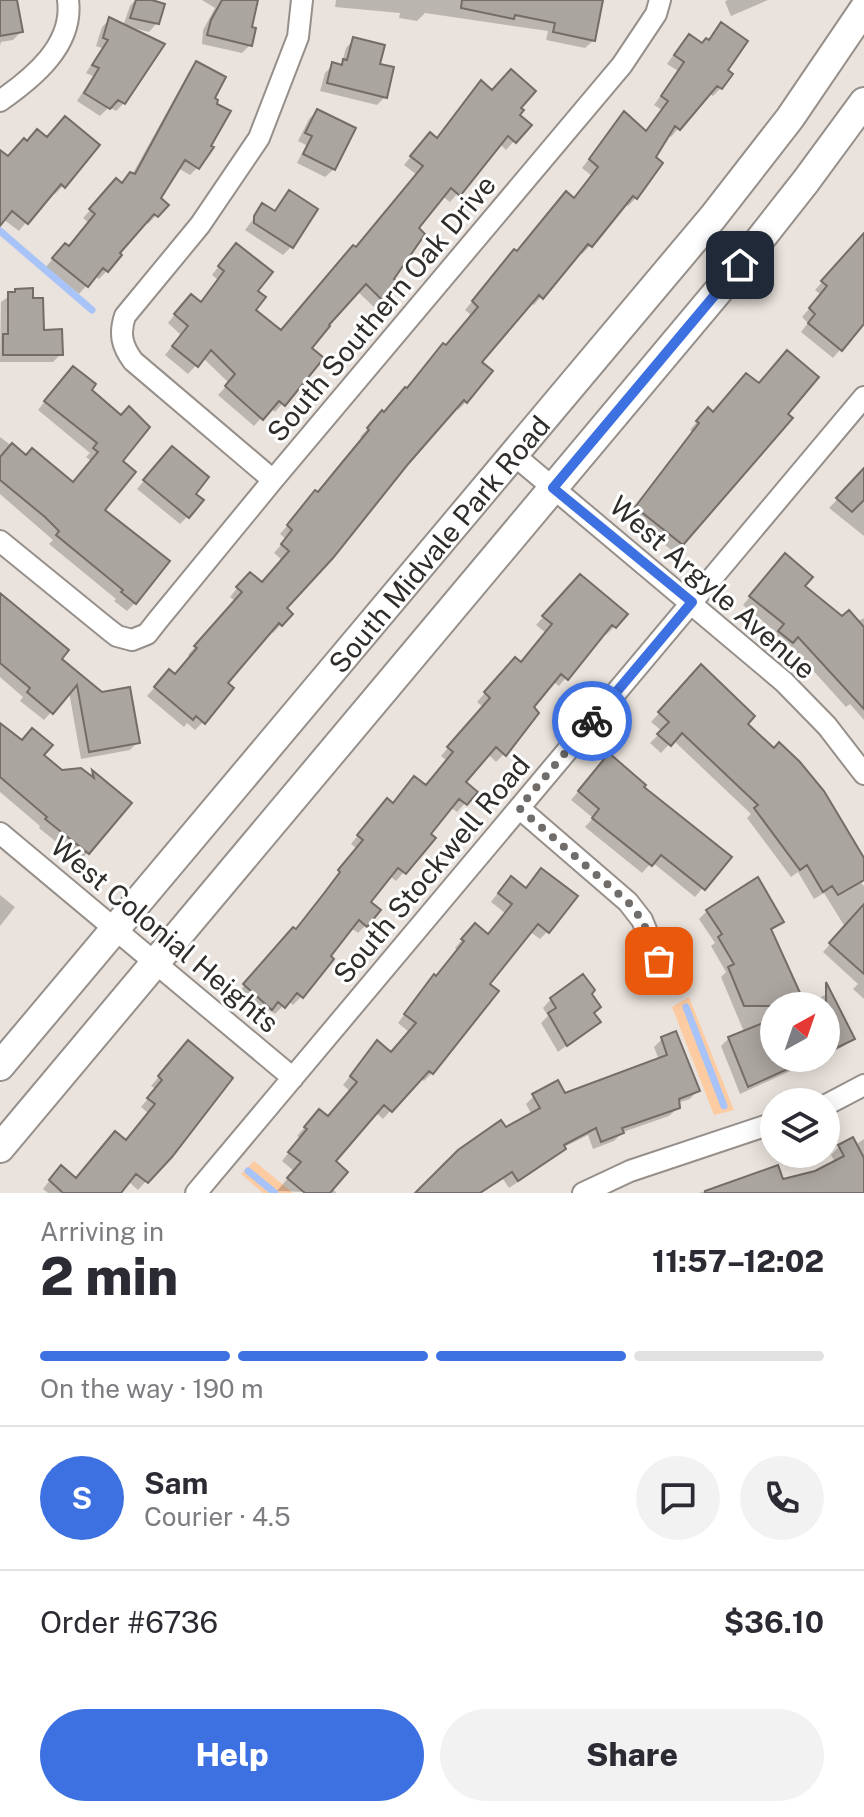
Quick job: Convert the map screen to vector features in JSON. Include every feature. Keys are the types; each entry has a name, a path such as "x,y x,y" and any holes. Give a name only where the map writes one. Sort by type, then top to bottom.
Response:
{"main road":[{"name":"South Midvale Park Road","path":"0,1066 747,175 811,89 864,9"},
{"name":"South Midvale Park Road","path":"0,1148 763,237 864,102"}],"street":[{"path":"0,101 30,81 59,45 70,14 68,0"},
{"path":"273,480 147,374 112,340 125,316 200,225 259,138 298,37 302,0"},
{"name":"South Southern Oak Drive","path":"0,541 134,647 622,65 656,14 660,0"},
{"name":"South Stockwell Road","path":"196,1193 864,397"},
{"name":"West Argyle Avenue","path":"514,455 795,692 827,726 864,774"},
{"path":"519,808 628,902 642,920 659,961"},
{"name":"West Colonial Heights","path":"0,833 293,1078"},
{"path":"840,1098 864,1085"},
{"path":"583,1193 643,1166 760,1128"}],"shaded area":[{"path":"689,997 734,1110 714,1115 672,1007"},
{"path":"254,1161 293,1193 263,1193 241,1174"}],"building":[{"path":"0,0 17,0 23,32 0,36"},
{"path":"136,0 165,4 159,24 130,18"},
{"path":"222,0 258,0 252,27 256,28 252,46 207,35"},
{"path":"462,0 603,0 595,41 553,32 555,23 515,15 514,19 461,8"},
{"path":"109,17 165,44 125,104 118,100 110,109 84,93 99,68 92,65 108,40 103,38"},
{"path":"721,22 748,41 728,70 733,74 722,89 717,86 680,130 675,126 656,157 663,163 637,199 633,196 592,247 588,244 543,299 539,295 482,362 493,371 467,403 464,400 333,558 287,608 293,614 282,626 279,623 228,683 234,688 205,724 196,716 193,720 154,687 169,669 175,674 197,648 194,646 242,592 236,587 250,572 262,582 289,551 281,544 292,530 287,525 315,490 318,492 382,410 384,412 407,388 443,343 446,345 478,307 472,301 514,249 517,251 566,191 574,198 598,167 589,159 624,111 646,131 668,101 661,96 684,62 674,55 689,34 702,43 706,38 709,40"},
{"path":"353,37 385,45 380,64 394,67 387,98 327,83 332,62 342,65 343,59 347,60"},
{"path":"196,61 226,77 215,98 217,104 231,111 211,146 214,147 199,169 185,160 161,198 169,205 158,217 154,214 120,253 122,255 108,272 103,268 88,287 52,258 65,243 69,246 95,214 89,209 116,178 122,183 130,172 135,174"},
{"path":"511,69 536,91 521,108 524,110 520,115 532,125 516,143 508,136 460,196 451,188 419,228 425,234 383,301 366,284 329,325 312,348 324,358 285,406 279,401 263,420 225,386 235,374 211,350 198,367 172,346 188,326 174,314 191,294 201,302 224,271 218,266 236,243 273,272 258,291 266,297 256,310 281,330 423,166 410,156 430,132 437,138 481,80 492,90"},
{"path":"317,109 356,128 335,170 303,154 312,136 305,133"},
{"path":"65,116 100,145 65,188 61,184 28,224 12,211 0,226 0,150 8,156 37,129 47,137"},
{"path":"289,190 318,209 293,248 254,223 254,216 262,203 275,211"},
{"path":"864,233 864,324 842,351 808,323 815,314 809,308 827,286 821,281"},
{"path":"33,288 33,298 43,298 44,330 62,329 63,355 3,355 3,334 8,334 8,292"},
{"path":"787,350 819,377 788,414 793,418 683,545 635,507 708,407 713,412 746,373 759,383"},
{"path":"73,366 96,384 92,390 121,415 129,406 150,427 123,461 136,472 105,510 170,561 136,604 56,535 59,531 45,517 0,480 0,457 12,443 26,455 32,448 73,482 98,452 93,448 97,443 44,401"},
{"path":"172,446 209,477 196,494 204,500 189,518 143,480"},
{"path":"864,468 864,500 852,512 836,498"},
{"path":"785,553 813,577 805,586 842,616 849,610 864,627 864,709 798,637 793,643 778,631 784,624 749,596"},
{"path":"580,574 628,614 616,628 612,625 568,680 561,674 534,707 539,713 506,756 496,747 466,782 478,792 467,805 459,799 431,834 436,838 406,874 398,868 371,902 381,910 367,927 359,920 331,956 334,959 303,998 297,993 285,1008 278,1002 272,1010 243,984 293,927 296,929 325,892 340,872 338,870 363,840 357,835 387,798 393,803 414,776 426,785 453,752 447,747 490,698 484,692 515,657 521,662 552,624 542,616"},
{"path":"0,593 69,650 62,659 102,692 130,687 140,743 89,752 77,685 53,714 27,692 30,688 0,663"},
{"path":"701,664 755,716 748,724 774,748 779,742 824,791 864,858 864,880 838,895 832,886 823,892 807,865 800,870 754,808 758,805 682,733 671,746 657,734 669,722 658,712"},
{"path":"0,723 22,740 32,728 53,745 44,755 62,770 81,768 94,778 92,770 132,803 89,854 0,777"},
{"path":"609,753 646,785 644,787 732,857 705,890 661,855 652,866 592,818 599,809 578,791"},
{"path":"541,868 578,896 549,933 538,924 490,984 499,991 433,1074 429,1071 392,1112 384,1105 336,1161 348,1172 330,1193 305,1193 287,1178 301,1162 288,1152 307,1129 304,1127 319,1109 328,1116 357,1082 350,1076 377,1040 391,1052 416,1023 404,1014 464,941 461,939 475,923 488,934 512,904 498,893 511,876 526,888"},
{"path":"758,877 784,922 771,929 800,992 760,992 760,1006 744,1006 728,967 734,964 718,937 722,934 706,910"},
{"path":"864,904 864,974 829,943"},
{"path":"583,974 595,990 592,994 601,1007 594,1013 601,1022 567,1046 548,1013 556,1008 550,998"},
{"path":"840,1010 855,1039 840,1046"},
{"path":"760,1024 760,1072 781,1072 748,1087 728,1037"},
{"path":"676,1031 700,1091 679,1099 680,1108 622,1128 624,1133 601,1142 596,1128 564,1145 566,1149 518,1181 512,1172 480,1193 415,1193 458,1150 501,1120 506,1127 540,1108 532,1094 558,1080 565,1093 667,1055 661,1037"},
{"path":"188,1040 233,1078 172,1157 148,1183 136,1174 121,1193 63,1193 49,1180 61,1165 76,1178 115,1131 126,1140 155,1104 147,1098 162,1080 158,1076"},
{"path":"853,1137 864,1158 864,1193 705,1193 770,1168 779,1168 783,1179 821,1168 840,1168 840,1158 844,1156 840,1144"}],"waterway":[{"path":"0,231 92,310"},
{"path":"686,1007 724,1106"},
{"path":"248,1171 275,1193"}],"way so far":[{"path":"592,721 519,808 628,902 642,920 659,961"}],"route":[{"path":"592,721 692,602 553,488 740,265"}]}
